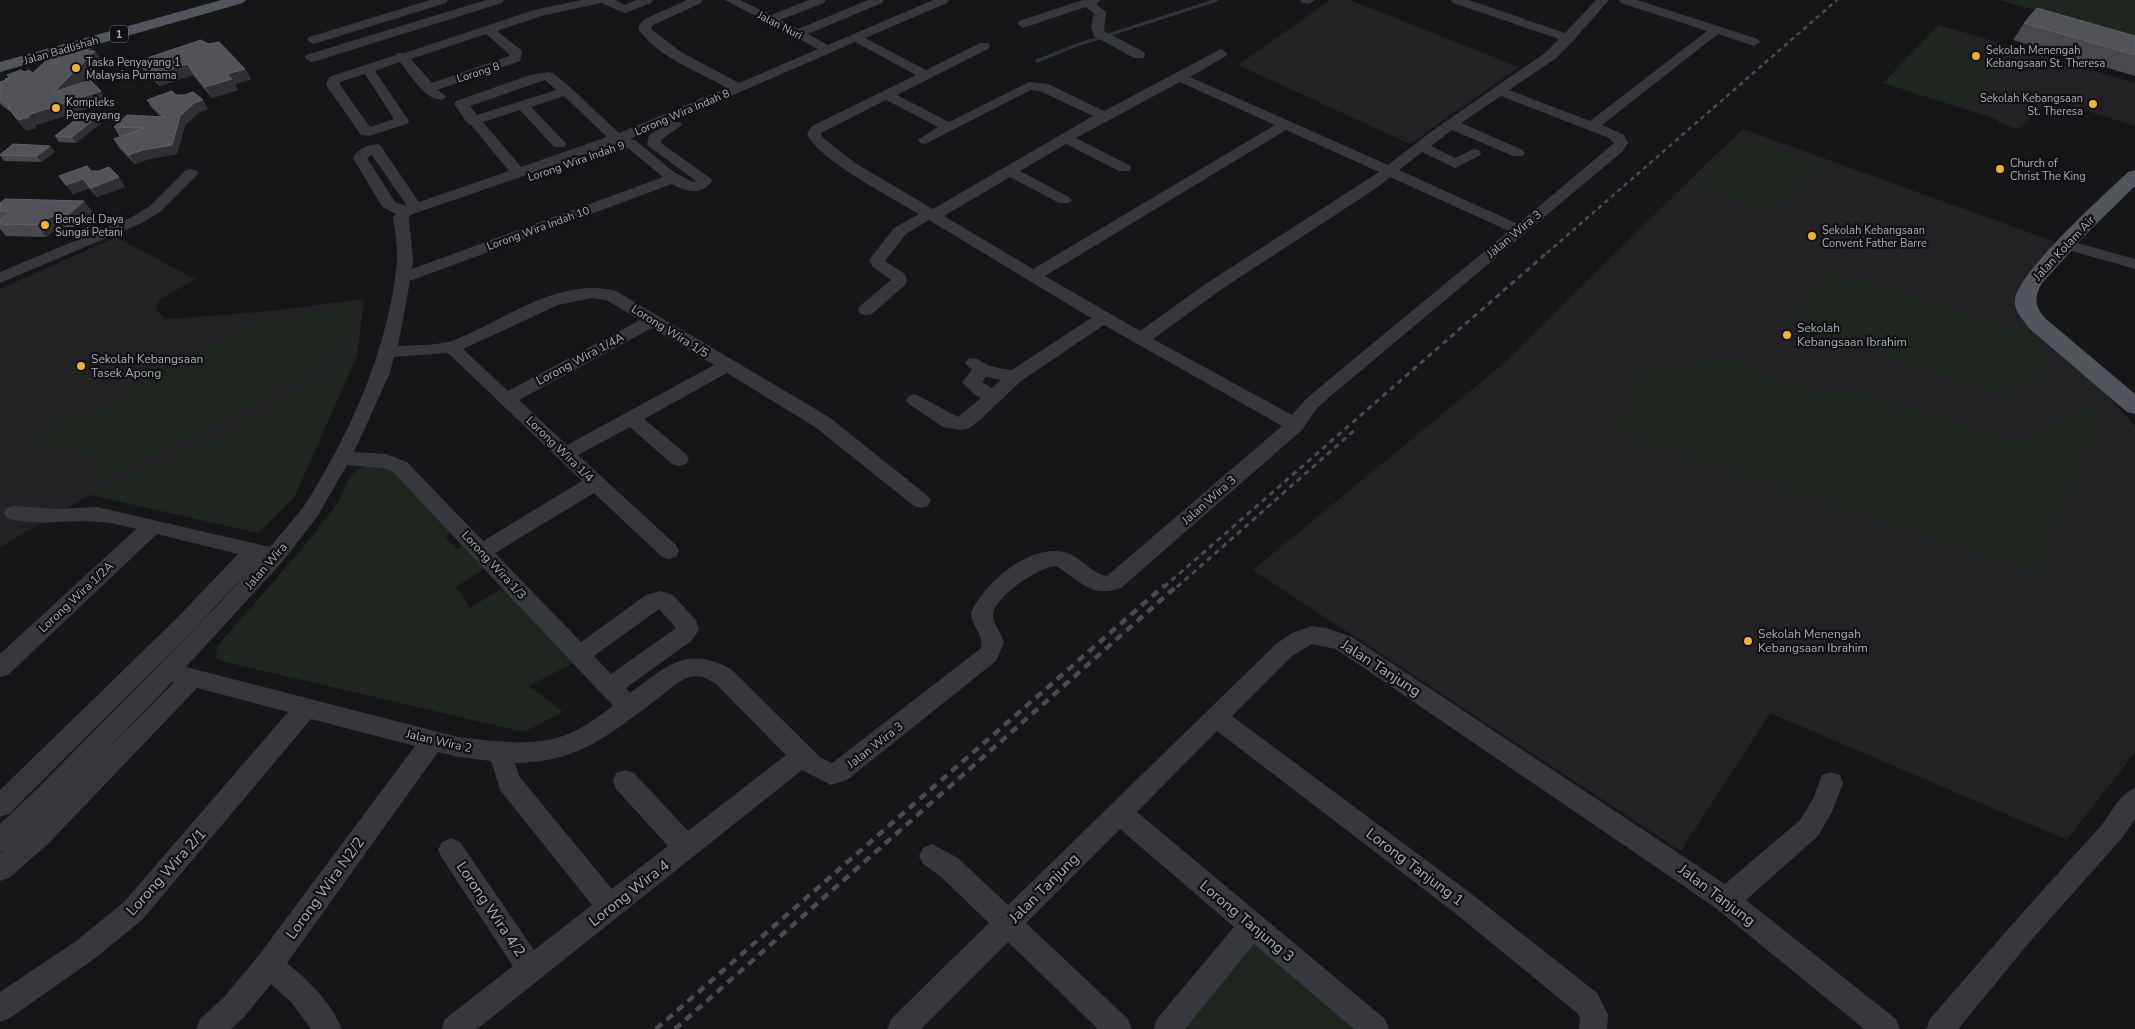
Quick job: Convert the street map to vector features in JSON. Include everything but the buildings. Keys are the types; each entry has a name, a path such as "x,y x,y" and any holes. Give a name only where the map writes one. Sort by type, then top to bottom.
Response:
{"main road":[{"name":"Jalan Badlishah","path":"0,60 214,0"},
{"name":"Jalan Badlishah","path":"0,67 238,0"},
{"name":"Jalan Kolam Air","path":"2135,176 2033,280 2025,298 2026,310 2038,324 2135,406"}],"street":[{"path":"313,40 442,0"},
{"path":"312,58 498,0"},
{"path":"323,74 439,36 548,4 597,0"},
{"path":"604,0 626,9 647,0"},
{"path":"697,0 649,22 645,25 644,30 665,47 738,88"},
{"name":"Jalan Nuri","path":"731,0 828,50"},
{"path":"770,20 820,0"},
{"path":"798,34 878,0"},
{"name":"Lorong Wira Indah 8","path":"407,213 518,173 623,139 943,0"},
{"path":"1458,0 1473,2 1569,38"},
{"path":"1141,339 1213,287 1390,171 1451,124 1550,56 1569,38 1602,0"},
{"path":"1625,0 1754,42"},
{"path":"1023,24 1092,2 1100,12 1096,29 1104,37 1139,55"},
{"path":"894,3 914,13"},
{"path":"366,68 402,121 369,132 366,132 332,82 339,77 366,68 402,56 487,29 548,4"},
{"path":"424,23 439,36"},
{"name":"Lorong 8","path":"429,88 515,58 516,53 487,29"},
{"path":"1592,126 1716,30"},
{"path":"856,38 925,74"},
{"path":"984,46 885,94 817,130 814,136 824,148 850,166 930,215 1103,318 1295,425"},
{"path":"866,310 899,280 899,278 879,264 877,260 900,231 1010,171 1104,116 1180,77 1221,53"},
{"path":"402,56 433,93 443,98"},
{"name":"Lorong Wira Indah 9","path":"407,213 623,139 675,178 690,186 700,185 705,180 656,147 654,145 654,138 664,130 778,79 778,77 772,74"},
{"path":"518,173 473,121 461,104 535,78 548,76 623,139"},
{"path":"1180,77 1519,230"},
{"path":"925,140 1029,86 1043,87 1104,116"},
{"path":"473,121 566,91"},
{"name":"Jalan Wira 3","path":"723,676 813,766 831,774 849,766 988,654 993,648 993,640 981,616 982,610 992,596 1023,570 1042,561 1056,558 1069,564 1099,584 1110,585 1295,425 1311,404 1326,391 1621,143 1619,138 1592,126 1499,91"},
{"path":"885,94 949,127"},
{"path":"522,105 560,144"},
{"path":"1451,124 1518,152"},
{"path":"1033,276 1285,125"},
{"path":"1065,138 1124,168"},
{"path":"1421,146 1455,164 1474,153"},
{"path":"1010,171 1064,200"},
{"path":"0,278 137,220 155,209 191,173"},
{"name":"Lorong Wira Indah 10","path":"402,278 675,178"},
{"name":"Jalan Wira","path":"0,840 48,795 224,613 265,553 310,512 342,458 380,375 392,335 402,278 407,213"},
{"path":"2069,242 2078,249 2135,264"},
{"path":"2102,254 2135,277"},
{"name":"Lorong Wira 1/5","path":"387,352 452,346 529,311 582,293 599,292 610,295 822,422 921,501"},
{"path":"915,400 956,424 966,422 1015,377 1103,318"},
{"name":"Lorong Wira 1/4A","path":"507,399 653,320"},
{"name":"Lorong Wira 1/4","path":"452,346 595,483 669,550"},
{"path":"565,454 726,366"},
{"path":"994,396 980,390 971,382 978,366 1015,377"},
{"path":"632,418 678,459"},
{"name":"Lorong Wira 1/3","path":"342,458 386,461 400,467 628,707"},
{"path":"481,552 595,483"},
{"path":"14,513 57,516 97,514 116,517 265,553"},
{"name":"Lorong Wira 1/2A","path":"0,668 153,526"},
{"path":"0,806 187,622 265,553"},
{"path":"579,655 654,601 661,599 665,601 688,626 688,630 610,687"},
{"name":"Jalan Tanjung","path":"901,1029 1284,650 1299,638 1319,634 1344,643 1626,830 1726,900 1886,1029"},
{"name":"Jalan Wira 2","path":"167,671 458,747 502,752 562,747 577,741 600,729 679,671 689,668 706,668 723,676"},
{"path":"0,869 39,836 194,677"},
{"name":"Lorong Wira 2/1","path":"0,1008 70,962 102,938 133,910 307,708"},
{"name":"Lorong Tanjung 1","path":"1216,717 1464,904 1587,1003 1594,1010 1595,1020 1593,1029"},
{"name":"Lorong Wira N2/2","path":"210,1029 234,1007 269,965 433,740"},
{"path":"502,752 502,760 509,782 611,908"},
{"name":"Lorong Wira 4","path":"455,1029 802,756"},
{"path":"625,781 686,847"},
{"path":"1726,900 1809,828 1820,811 1831,783"},
{"path":"1940,1029 2018,936 2113,830 2135,799"},
{"name":"Lorong Tanjung 3","path":"1119,813 1252,925 1366,1026"},
{"name":"Lorong Wira 4/2","path":"451,850 531,969"},
{"path":"932,856 949,867 1118,1029"},
{"path":"1167,1029 1252,925"},
{"path":"269,965 301,992 328,1029"}],"shaded area":[{"path":"1330,0 1350,0 1519,67 1410,144 1238,65"},
{"path":"1999,0 2135,0 2135,36 2099,28"},
{"name":"Sekolah Menengah Kebangsaan St. Theresa","path":"1939,25 2135,83 2135,126 2052,100 2018,129 1997,122 1999,120 1883,83"},
{"path":"1935,29 1959,36 1953,44 2021,64 2018,68 2005,65 1973,97 1956,106 1883,83"},
{"name":"Sekolah Menengah Kebangsaan Ibrahim","path":"1743,129 2058,243 2035,265 2022,283 2019,307 2100,387 2135,426 2135,752 2067,840 1770,713 1681,851 1253,570 1503,364"},
{"path":"1745,138 1822,164 1783,202 1755,206 1699,186"},
{"path":"116,237 195,279 158,301 156,310 165,319 271,311 364,299 357,356 229,431 90,495 0,547 0,289"},
{"path":"1826,270 2032,333 2053,368 2006,397 1794,325"},
{"path":"354,306 346,353 222,422 80,490 105,457 32,443 61,419 89,413 264,319"},
{"path":"357,356 295,496 258,533 90,495 229,431"},
{"path":"1736,361 1827,394 1858,392 2020,444 2103,398 2095,430 2036,573 1615,434 1648,364"},
{"path":"364,466 390,466 454,532 445,537 457,549 465,545 485,568 456,587 470,608 504,587 577,661 529,686 563,712 524,732 225,662 216,657 217,646 308,541 340,499 349,478"},
{"path":"1250,937 1353,1024 1350,1029 1177,1029"}],"waterway":[{"path":"1037,61 1077,45 1217,0"}],"railway":[{"path":"1547,253 1837,0"},
{"path":"1164,587 1549,251"},
{"path":"1177,587 1357,428"},
{"path":"656,1029 1165,585"},
{"path":"675,1029 1178,585"}],"place":[{"name":"Sekolah Menengah Kebangsaan St. Theresa","path":"1976,56"},
{"name":"Taska Penyayang 1 Malaysia Purnama","path":"76,68"},
{"name":"Sekolah Kebangsaan St. Theresa","path":"2093,104"},
{"name":"Kompleks Penyayang","path":"56,108"},
{"name":"Church of Christ The King","path":"2000,169"},
{"name":"Bengkel Daya Sungai Petani","path":"45,225"},
{"name":"Sekolah Kebangsaan Convent Father Barre","path":"1812,236"},
{"name":"Sekolah Kebangsaan Ibrahim","path":"1787,335"},
{"name":"Sekolah Kebangsaan Tasek Apong","path":"81,366"},
{"name":"Sekolah Menengah Kebangsaan Ibrahim","path":"1748,641"}]}
